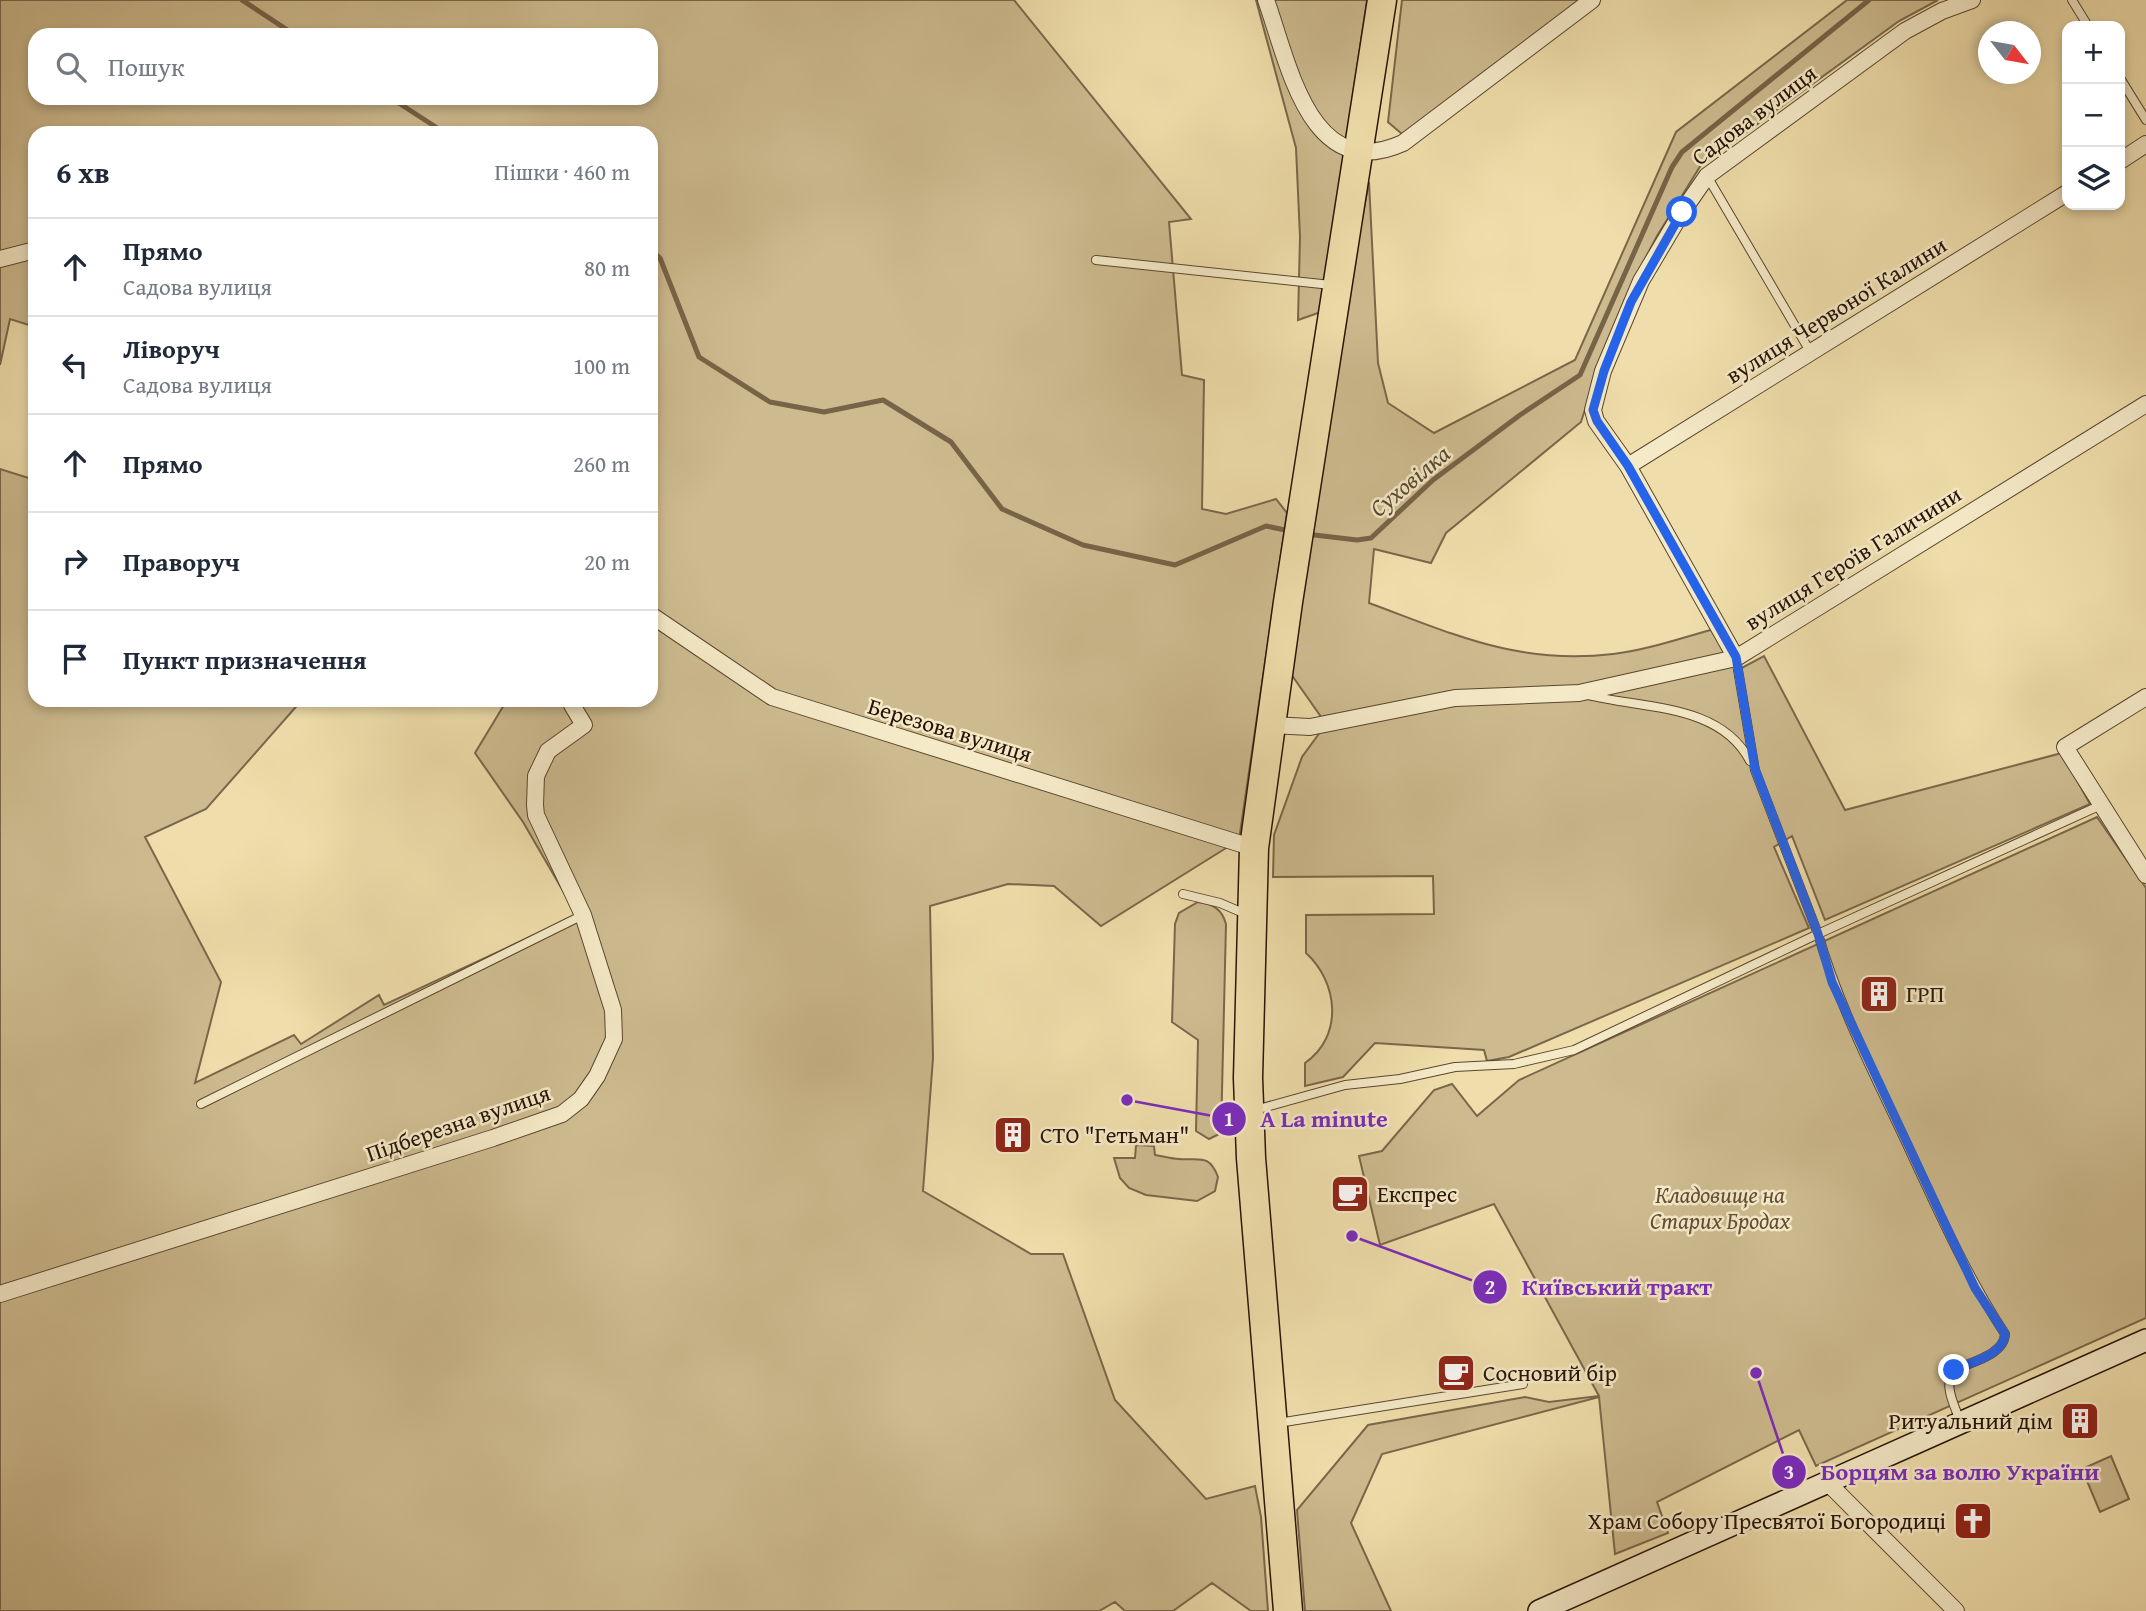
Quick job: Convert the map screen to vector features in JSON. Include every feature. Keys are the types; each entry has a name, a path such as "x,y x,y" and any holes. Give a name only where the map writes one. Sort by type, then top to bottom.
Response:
{"highway":[{"path":"1288,1611 1249,1112 1254,848 1288,602 1382,0"}],"main road":[{"path":"1539,1611 2146,1340"}],"street":[{"path":"1266,0 1302,102 1317,125 1338,147 1380,153 1403,143 1592,0"},
{"name":"Садова вулиця","path":"1736,657 1628,466 1597,421 1593,410 1612,348 1641,281 1707,176 1905,31 1942,11 1972,0"},
{"path":"2125,157 2146,144"},
{"name":"вулиця Червоної Калини","path":"1628,466 2062,196"},
{"path":"0,259 28,252"},
{"name":"вулиця Героїв Галичини","path":"1271,725 1310,727 1455,698 1580,692 1736,657 2146,404"},
{"name":"Березова вулиця","path":"658,620 772,697 1254,848"},
{"path":"2146,697 2065,747 2146,875"},
{"name":"Підберезна вулиця","path":"0,1294 562,1114 581,1099 614,1040 613,1010 583,915 536,816 534,796 536,776 548,751 584,725 573,707"},
{"path":"1827,1482 1955,1611"}],"lane":[{"path":"2072,0 2085,21"},
{"path":"2124,84 2146,120"},
{"path":"1707,176 1811,353"},
{"path":"1096,260 1338,286"},
{"path":"1736,657 1755,769"},
{"path":"1580,692 1614,702 1654,706 1713,724 1742,746 1755,769 1818,934 1832,982 1854,1033 1975,1288 2005,1334 2005,1343 1999,1350 1954,1370 1950,1376 1948,1383 1961,1423"},
{"path":"1249,1112 1345,1085 1400,1079 1455,1068 1514,1064 1574,1050 1818,934 2101,805"},
{"path":"1183,894 1220,903 1251,916"},
{"path":"201,1104 583,915"},
{"path":"1274,1424 1523,1384"}],"green space":[{"path":"0,0 1014,0 1191,219 1169,222 1182,375 1204,380 1202,509 1226,514 1276,499 1287,513 1239,840 1101,926 1054,886 1008,884 930,906 933,1058 923,1191 1031,1254 1063,1254 1115,1400 1206,1499 1255,1486 1261,1517 1268,1611 1251,1611 1212,1583 1173,1611 1125,1611 1115,1602 1099,1611 0,1611 0,469 28,478 28,707 296,707 206,809 145,837 221,982 195,1083 294,1035 301,1044 379,995 384,1005 577,915 523,822 475,753 503,707 658,707 658,126 28,126 28,325 10,319 0,365"},
{"path":"1256,0 1367,0 1321,312 1298,320 1300,237 1296,148"},
{"path":"1402,0 1592,0 1402,134 1388,122"},
{"path":"1847,0 1938,0 1899,21 1701,165 1657,236 1635,278 1606,344 1581,422 1446,533 1431,563 1374,549 1369,603 1488,645 1547,655 1579,656 1626,652 1718,628 1736,671 1764,656 1845,810 2062,753 2090,804 1825,920 1792,836 1774,847 1809,928 1509,1057 1487,1061 1484,1050 1375,1043 1343,1077 1305,1086 1305,1063 1318,1052 1326,1038 1332,1009 1325,979 1306,953 1306,915 1434,914 1433,876 1273,877 1274,835 1302,757 1326,724 1291,674 1342,324 1369,182 1378,363 1388,403 1434,433 1575,360 1676,132"},
{"name":"Кладовище на Старих Бродах","path":"2097,817 2146,888 2146,1318 1816,1466 1799,1430 1657,1502 1668,1533 1615,1554 1599,1397 1382,1454 1351,1523 1391,1611 1305,1611 1297,1510 1368,1425 1525,1397 1549,1402 1599,1396 1494,1204 1380,1245 1359,1156 1382,1151 1434,1090 1452,1084 1477,1116 1519,1080"},
{"path":"1198,902 1216,908 1226,924 1221,1133 1209,1139 1196,1131 1198,1040 1172,1022 1175,924 1179,913"},
{"path":"1136,1145 1154,1146 1155,1155 1207,1161 1218,1177 1215,1191 1197,1201 1146,1195 1129,1188 1120,1178 1114,1158 1135,1158"},
{"path":"2111,1456 2129,1499 2100,1512 2082,1469"}],"waterway":[{"name":"Суховілка","path":"242,0 284,28"},
{"name":"Суховілка","path":"1306,534 1357,540 1371,538 1433,480 1520,415 1580,375 1672,167 1682,152 1869,0"},
{"name":"Суховілка","path":"402,105 434,126"},
{"name":"Суховілка","path":"658,256 699,357 770,402 824,412 883,400 951,442 1002,509 1083,545 1175,565 1266,526 1290,531"}],"place":[{"name":"ГРП","path":"1879,994"},
{"name":"A La minute","path":"1127,1100"},
{"name":"СТО \"Гетьман\"","path":"1013,1135"},
{"name":"Експрес","path":"1350,1194"},
{"name":"Київський тракт","path":"1352,1236"},
{"name":"Сосновий бір","path":"1456,1373"},
{"name":"Борцям за волю України","path":"1756,1373"},
{"name":"Ритуальний дім","path":"2080,1421"},
{"name":"Храм Собору Пресвятої Богородиці","path":"1973,1521"}],"route":[{"path":"1682,212 1631,302 1612,348 1593,410 1597,421 1628,466 1736,657 1755,769 1818,934 1832,982 1975,1288 2005,1334 2005,1343 1999,1350 1954,1370"}]}
